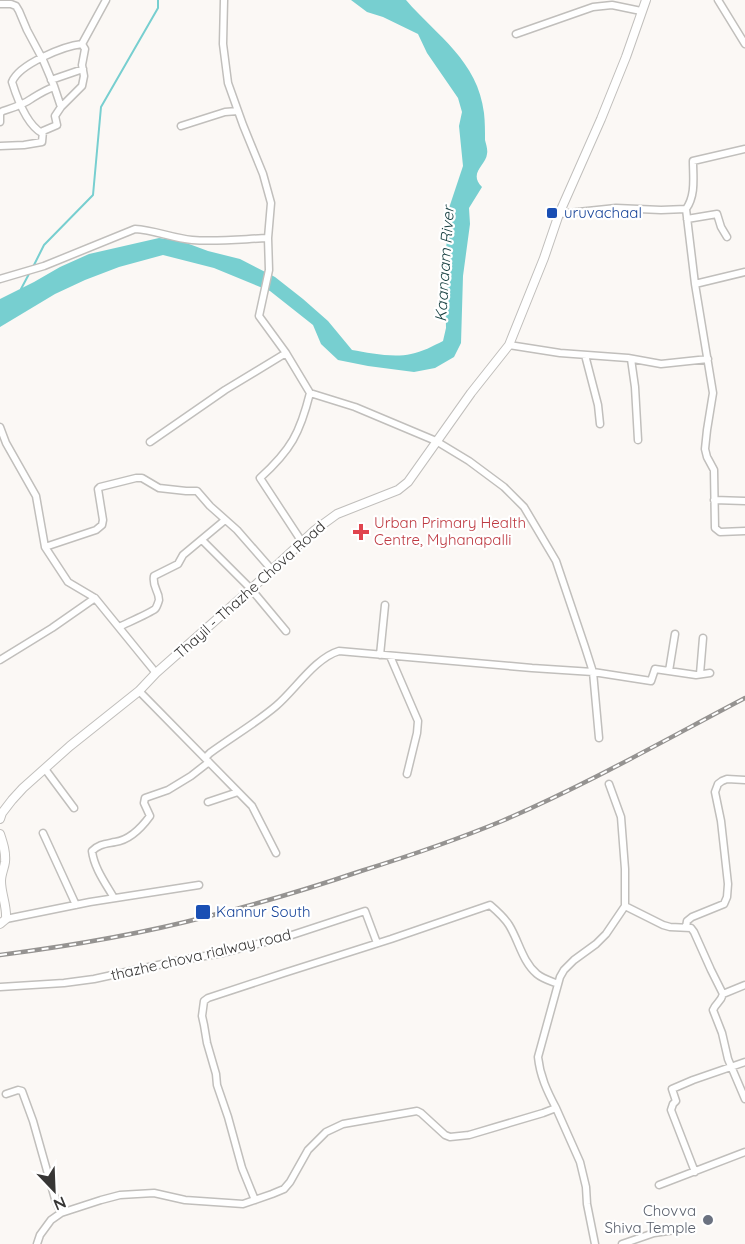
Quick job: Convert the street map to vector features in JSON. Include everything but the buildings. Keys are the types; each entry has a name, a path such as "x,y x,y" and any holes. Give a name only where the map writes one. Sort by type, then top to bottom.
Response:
{"street":[{"path":"3,4 15,0"},
{"path":"224,0 222,44 228,83 263,174 271,203 268,238 269,270 259,316 286,353 310,393 355,407 436,441 469,461 504,487 524,507 556,561 593,672 599,738"},
{"name":"Thayil - Thazhe Chova Road","path":"0,819 12,800 70,746 139,691 156,673 315,530 337,514 398,490 408,482 471,393 509,345 559,214 626,57 646,0"},
{"path":"718,0 745,44"},
{"path":"82,44 105,1"},
{"path":"3,4 11,3 16,6 51,80 61,107"},
{"path":"516,34 593,7 612,5 641,11"},
{"path":"42,134 36,130 20,105 12,82 13,78 41,58 69,46 82,44"},
{"path":"0,146 42,142 44,131 57,125 55,116 82,86 85,49 82,44"},
{"path":"51,80 83,69"},
{"path":"0,122 0,113 3,111 20,105 54,87"},
{"path":"181,126 225,112 238,111"},
{"path":"745,149 693,161 693,195 686,208 695,284 713,393 705,449 714,471 715,528 720,532 745,531"},
{"path":"559,214 616,208 660,210 686,208"},
{"path":"687,219 717,214 727,237"},
{"path":"0,279 37,268 135,229 192,240 268,238"},
{"path":"695,284 745,272"},
{"path":"509,345 662,364 708,359"},
{"path":"150,442 225,390 286,353"},
{"path":"585,355 598,405 600,424"},
{"path":"631,359 638,441"},
{"path":"302,542 260,478 275,464 295,438 310,393"},
{"path":"0,427 6,443 36,496 45,547 68,582 95,598 156,673"},
{"path":"45,547 96,530 102,525 103,520 98,489 136,478 146,480 159,488 186,492 197,491 237,530 272,570"},
{"path":"714,500 745,501"},
{"path":"119,627 155,608 159,602 154,587 154,576 178,564 183,555 225,520"},
{"path":"202,540 251,589 286,631"},
{"path":"0,660 95,598"},
{"path":"380,655 385,605"},
{"path":"669,671 675,634"},
{"path":"700,674 703,638"},
{"path":"114,898 92,856 92,851 97,846 123,840 143,826 150,816 144,802 145,798 168,790 191,776 207,760 210,753 276,706 312,669 333,653 339,651 593,672 651,681 654,669 710,673"},
{"path":"390,656 418,721 407,774"},
{"path":"139,691 252,806 276,853"},
{"path":"45,769 74,808"},
{"path":"686,927 687,921 692,917 724,904 727,897 727,874 721,821 715,792 722,781 745,780"},
{"path":"595,1244 580,1162 545,1089 538,1057 560,977 564,970 596,944 611,928 625,906 621,817 609,784"},
{"path":"208,802 238,792"},
{"path":"44,833 76,905"},
{"path":"0,834 5,851 1,884 7,909 3,921"},
{"path":"3,921 114,898 199,885"},
{"path":"255,1200 242,1168 207,1043 202,1016 204,1001 208,998 490,905 500,912 510,926 521,951 535,972 558,984"},
{"path":"625,906 663,925 691,928 694,932 723,994 722,1000 712,1010 722,1033 728,1059 745,1099"},
{"name":"thazhe chova rialway road","path":"0,987 94,979 223,953 292,935 365,911 377,943"},
{"path":"723,994 745,985"},
{"path":"695,1172 671,1110 676,1101 672,1089 745,1062"},
{"path":"6,1095 18,1090 22,1091 61,1213"},
{"path":"37,1244 40,1235 51,1220 61,1213 120,1195 154,1193 185,1200 243,1204 272,1194 284,1189 290,1182 308,1150 320,1137 343,1124 417,1111 450,1137 469,1135 556,1108"},
{"path":"660,1185 745,1152"},
{"path":"622,1244 654,1233 675,1230"}],"water":[{"path":"351,0 406,0 465,64 474,78 480,95 487,152 477,173 478,182 482,187 469,208 470,224 463,276 461,343 454,357 435,368 414,372 338,360 321,344 313,325 270,291 214,268 163,255 119,267 85,280 55,294 0,327 0,299 89,254 159,238 181,241 240,259 275,277 328,321 352,350 381,355 404,355 419,352 443,341 446,328 445,275 448,211 463,166 459,126 462,112 458,98 427,53 418,34 367,12"}],"waterway":[{"path":"33,267 44,245 93,195 101,107 158,8 158,0"},
{"path":"21,289 30,272"}],"railway":[{"path":"0,955 105,939 183,922 286,895 415,854 533,807 625,762 745,698"}],"place":[{"name":"uruvachaal","path":"552,213"},
{"name":"Urban Primary Health Centre, Myhanapalli","path":"361,532"},
{"name":"Kannur South","path":"203,912"},
{"name":"Chovva Shiva Temple","path":"708,1220"}],"water label":[{"name":"Kaanaam River","path":"444,264"}]}
